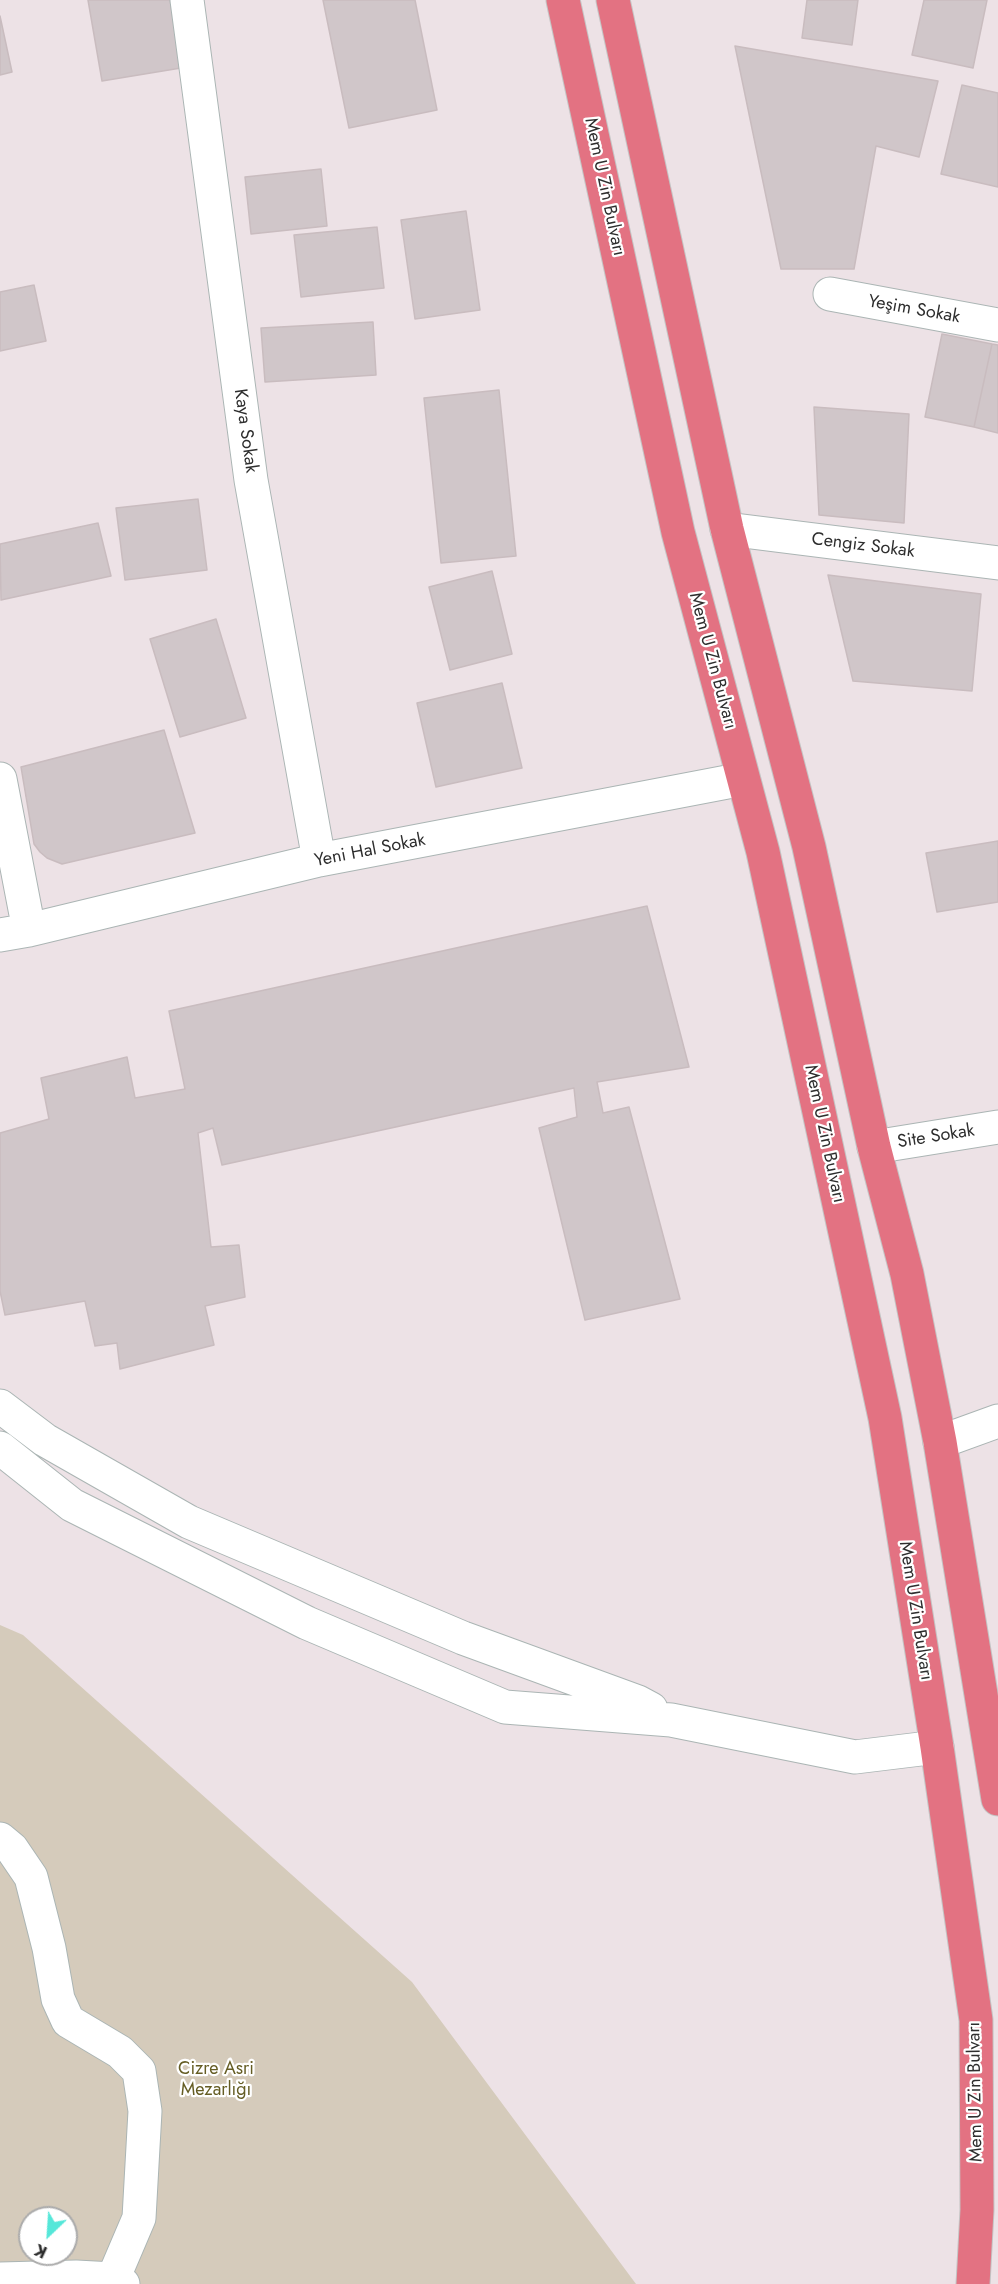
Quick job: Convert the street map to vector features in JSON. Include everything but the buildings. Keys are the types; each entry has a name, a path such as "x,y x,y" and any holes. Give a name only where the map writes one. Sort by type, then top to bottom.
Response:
{"main road":[{"name":"Mem U Zin Bulvarı","path":"563,0 678,532 763,852 885,1418 937,1747 976,2020 987,2209 973,2284"},
{"path":"613,0 728,529 809,847 874,1147 907,1274 991,1714 998,1800"}],"street":[{"name":"Kaya Sokak","path":"187,0 251,480 319,860"},
{"name":"Yeşim Sokak","path":"830,294 998,325"},
{"name":"Cengiz Sokak","path":"728,529 998,563"},
{"path":"0,779 15,933"},
{"name":"Yeni Hal Sokak","path":"15,933 319,860 743,779"},
{"name":"Site Sokak","path":"874,1147 998,1127"},
{"path":"0,1406 45,1440 189,1522 463,1638 638,1702 671,1720"},
{"path":"940,1442 998,1421"},
{"path":"0,1448 72,1505 307,1623 505,1707 671,1720 855,1757 937,1747"},
{"path":"0,1839 12,1849 31,1876 49,1948 58,1999 68,2021 120,2052 139,2071 145,2111 139,2218 118,2282 76,2277 0,2278"}],"green space":[{"name":"Cizre Asri Mezarlığı","path":"0,1625 23,1635 412,1982 636,2284 0,2284"}]}
